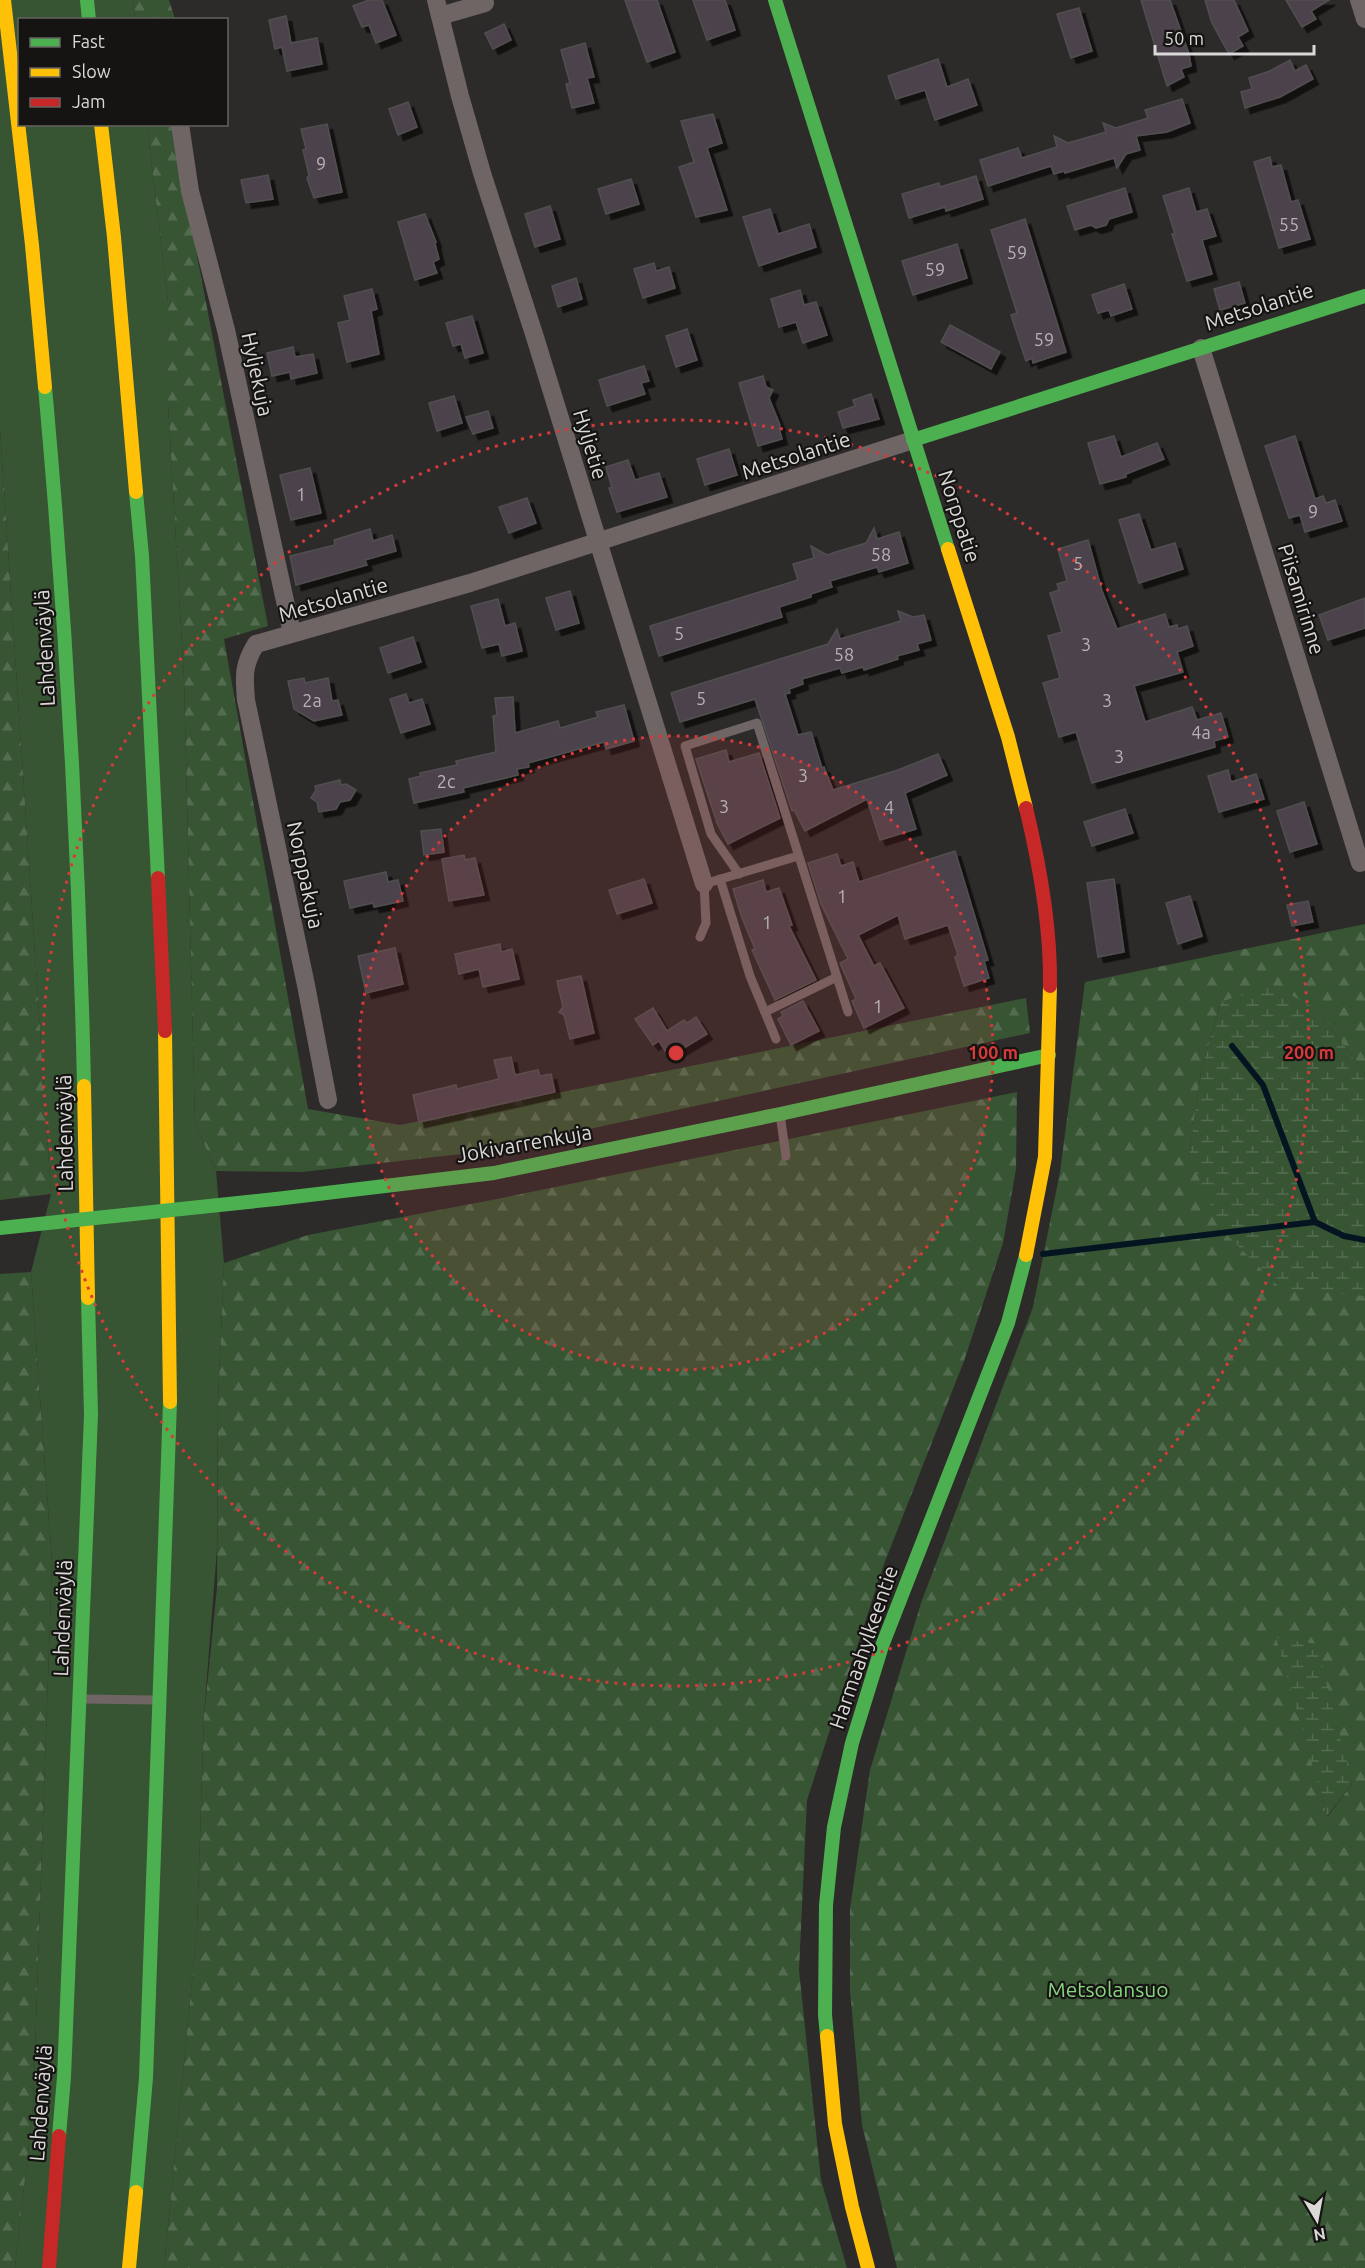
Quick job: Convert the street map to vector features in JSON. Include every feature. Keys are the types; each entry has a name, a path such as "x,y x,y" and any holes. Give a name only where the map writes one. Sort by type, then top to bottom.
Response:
{"main road":[{"name":"Lahdenväylä","path":"4,0 18,122"},
{"path":"87,0 89,18"},
{"name":"Norppatie","path":"775,0 1008,737 1028,810 1040,869 1047,922 1050,974 1049,1055"},
{"name":"Lahdenväylä","path":"18,126 32,245 61,565 82,997 91,1415 64,2077 49,2268"},
{"path":"101,126 114,237 142,556 164,993 170,1413 146,2078 129,2268"},
{"name":"Metsolantie","path":"913,440 1365,296"},
{"name":"Jokivarrenkuja","path":"0,1228 494,1173 1049,1055"},
{"name":"Harmaahylkeentie","path":"868,2268 852,2207 835,2124 825,2014 826,1905 834,1827 852,1743 882,1646 1008,1323 1028,1245 1045,1156 1049,1055"}],"street":[{"path":"1359,0 1365,19"},
{"name":"Hyljetie","path":"485,3 438,8 460,96 597,543 712,881"},
{"name":"Hyljekuja","path":"180,126 190,191 226,330 292,633"},
{"name":"Piisamirinne","path":"1201,348 1360,862"},
{"name":"Metsolantie","path":"246,659 256,644 429,595 597,543 913,440"},
{"name":"Norppakuja","path":"246,659 244,676 246,700 328,1100"}],"lane":[{"path":"738,874 711,834 685,746 757,723 848,1011"},
{"path":"712,881 798,856"},
{"path":"700,937 706,923 712,881"},
{"path":"712,881 776,1039"},
{"path":"765,1012 837,977"},
{"path":"780,1114 786,1156"},
{"path":"79,1699 160,1700"}],"green space":[{"path":"0,0 133,0 135,18 18,18 18,126 147,126 168,301 168,404 184,678 195,1123 216,1171 224,1263 218,1401 217,1549 204,1716 197,1929 164,2268 15,2268 33,2107 52,1563 31,1272 51,1194 0,429"},
{"path":"133,0 169,0 175,18 135,18"},
{"path":"147,126 172,126 268,626 224,639 308,1109 400,1125 1026,998 1030,1033 488,1151 302,1172 216,1171 195,1123 184,678 168,404 168,301"},
{"path":"0,429 51,1194 0,1200"},
{"name":"Metsolansuo","path":"1365,924 1365,1074 1318,1010 1221,1002 1201,1071 1189,1156 1365,1295 1365,2268 897,2268 862,2125 850,1990 850,1909 870,1770 921,1603 1033,1307 1060,1172 1085,982","holes":["1277,1638 1352,1784 1327,1816"]},
{"path":"1271,984 1318,1010 1365,1074 1365,1296 1280,1288 1221,1229 1189,1156 1201,1071 1221,1002"},
{"path":"1017,1092 1016,1169 1003,1243 964,1361 884,1564 807,1800 799,1970 821,2180 847,2268 164,2268 197,1929 204,1716 217,1588 218,1401 224,1263 308,1235 502,1198"},
{"path":"31,1272 52,1563 33,2107 15,2268 0,2268 0,1274"},
{"path":"1276,1638 1317,1644 1352,1784 1327,1816"}],"building":[{"path":"369,0 382,0 396,35 376,43 369,25 362,27 353,6"},
{"path":"625,0 657,0 675,52 647,62"},
{"path":"693,0 725,0 735,30 707,40"},
{"path":"1141,0 1170,0 1189,54 1191,66 1181,69 1184,77 1167,86"},
{"path":"1205,0 1234,0 1248,31 1238,37 1243,46 1229,54 1212,23"},
{"path":"1286,0 1329,0 1311,11 1316,19 1302,27"},
{"path":"1079,8 1092,51 1071,58 1057,14"},
{"path":"286,16 291,43 317,38 322,64 287,71 282,47 275,49 269,20"},
{"path":"504,24 511,40 493,49 485,33"},
{"path":"585,43 594,77 587,78 594,103 572,108 566,84 570,83 561,50"},
{"path":"938,59 947,87 968,79 977,105 935,120 925,90 896,99 888,76"},
{"path":"1290,60 1295,71 1306,65 1313,79 1280,97 1245,108 1241,92 1252,89 1249,78 1270,71"},
{"path":"1182,99 1190,123 1167,132 1136,136 1140,150 1126,154 1117,168 1114,158 1065,173 1064,171 1054,174 1051,166 988,186 980,160 1018,148 1022,158 1057,147 1054,136 1068,143 1082,139 1106,132 1103,123 1116,128 1148,118 1145,110"},
{"path":"408,102 417,127 398,135 389,109"},
{"path":"713,114 722,143 707,148 727,210 696,217 679,167 694,162 681,121"},
{"path":"327,124 342,192 314,198 307,178 309,175 303,150 306,149 301,129"},
{"path":"1270,157 1272,167 1281,165 1291,202 1298,200 1310,239 1279,248 1254,162"},
{"path":"268,175 273,199 246,203 241,180"},
{"path":"976,176 983,199 946,211 945,207 909,218 902,194 939,183 940,187"},
{"path":"631,179 639,204 606,214 598,189"},
{"path":"1125,188 1132,212 1109,219 1106,225 1096,228 1091,225 1075,230 1067,206"},
{"path":"1189,188 1196,212 1207,209 1216,236 1202,240 1212,274 1187,281 1163,196"},
{"path":"550,206 560,239 535,247 525,214"},
{"path":"770,209 778,234 809,224 816,247 759,266 743,217"},
{"path":"425,214 436,242 439,259 433,262 437,273 415,280 398,222"},
{"path":"1025,219 1066,352 1033,363 1032,358 1026,361 1011,315 1017,313 991,230"},
{"path":"957,244 967,278 913,295 902,261"},
{"path":"654,263 656,271 669,267 675,288 643,298 634,269"},
{"path":"576,278 582,299 558,307 552,286"},
{"path":"1239,282 1245,303 1220,310 1214,289"},
{"path":"1124,284 1132,309 1111,316 1109,310 1098,313 1092,295"},
{"path":"372,289 377,309 371,311 379,354 347,362 338,323 350,320 344,296"},
{"path":"800,290 804,305 816,302 827,335 803,343 796,322 779,327 771,299"},
{"path":"472,316 483,353 465,358 461,344 453,346 446,323"},
{"path":"950,325 1000,352 991,369 941,342"},
{"path":"687,329 697,360 676,367 666,336"},
{"path":"293,347 295,357 313,354 317,373 291,379 290,372 272,376 267,353"},
{"path":"644,366 649,381 641,383 645,394 607,406 599,380"},
{"path":"763,376 766,387 773,390 769,398 780,425 782,439 758,446 739,383"},
{"path":"871,394 879,419 843,428 838,412 855,406 853,400"},
{"path":"454,396 462,423 437,431 429,403"},
{"path":"488,411 493,428 473,434 466,417"},
{"path":"1114,436 1121,457 1157,443 1164,459 1126,474 1126,477 1100,484 1088,443"},
{"path":"1295,436 1315,499 1323,496 1326,503 1335,500 1342,521 1305,532 1300,515 1289,518 1265,446"},
{"path":"729,449 737,475 705,485 697,459"},
{"path":"628,460 635,480 659,473 667,497 617,512 609,488 612,488 606,467"},
{"path":"310,468 321,513 291,520 280,475"},
{"path":"527,498 536,523 509,533 499,507"},
{"path":"1139,514 1151,550 1175,543 1183,569 1139,583 1119,520"},
{"path":"874,528 877,539 899,532 908,563 879,572 877,567 830,581 832,587 811,594 811,597 779,607 782,617 659,656 650,626 798,580 793,564 814,558 811,546 827,555 866,543"},
{"path":"370,529 373,541 392,535 396,551 365,560 367,565 296,585 290,556 335,545 334,540"},
{"path":"1088,540 1102,591 1117,629 1165,614 1169,627 1177,625 1178,629 1187,626 1193,646 1177,652 1183,672 1134,686 1145,722 1192,707 1197,720 1221,713 1228,737 1214,741 1215,747 1092,783 1076,732 1059,737 1043,683 1060,678 1048,636 1062,632 1050,593 1059,590 1057,584 1067,581 1058,549"},
{"path":"570,591 579,623 556,630 546,598"},
{"path":"1365,598 1365,628 1328,640 1319,615"},
{"path":"498,599 505,626 515,623 522,651 502,656 499,644 482,648 471,606"},
{"path":"898,611 913,617 924,615 931,640 917,644 919,650 897,656 898,659 864,670 863,667 842,673 840,668 802,679 803,684 789,689 790,693 785,694 798,735 811,732 822,768 824,767 833,790 898,770 938,754 947,775 905,793 916,829 880,840 867,799 805,831 794,810 792,811 755,699 680,722 671,693 828,644 837,629 840,639 901,621"},
{"path":"413,637 421,662 388,673 380,648"},
{"path":"304,678 305,683 328,678 332,701 338,700 342,715 314,721 294,709 288,681"},
{"path":"406,694 409,703 422,699 430,724 401,733 390,699"},
{"path":"513,697 515,733 558,721 560,728 598,717 596,712 624,705 634,741 606,749 604,742 528,763 529,767 517,769 518,775 463,788 464,792 414,803 409,779 421,776 420,773 457,765 456,761 496,752 493,716 497,715 495,698"},
{"path":"726,750 729,762 759,753 780,818 728,844 717,823 696,759"},
{"path":"1228,770 1231,782 1256,774 1264,799 1219,812 1208,776"},
{"path":"340,780 341,785 346,784 356,790 350,800 340,802 336,809 319,812 317,802 311,798 316,790 315,786"},
{"path":"1304,802 1317,844 1290,852 1277,811"},
{"path":"1125,809 1133,833 1092,846 1084,822"},
{"path":"441,829 444,852 424,855 421,831"},
{"path":"955,851 988,960 984,961 989,978 964,986 955,957 958,955 948,925 905,939 898,915 858,935 874,966 880,963 904,1008 864,1028 852,1001 856,999 840,963 848,959 821,904 808,863 837,854 841,866 853,862 859,882"},
{"path":"464,855 465,860 475,858 484,895 449,901 442,859"},
{"path":"386,872 388,882 398,880 403,901 374,907 373,903 350,908 344,881"},
{"path":"644,879 652,903 617,914 609,890"},
{"path":"1114,879 1124,952 1098,957 1087,883"},
{"path":"763,880 766,892 779,888 792,925 789,926 816,980 775,1000 752,950 755,949 733,889"},
{"path":"1190,896 1202,936 1178,944 1166,903"},
{"path":"1308,901 1313,922 1292,926 1287,905"},
{"path":"500,944 501,952 512,949 519,979 483,987 479,969 459,974 455,954"},
{"path":"395,948 403,984 366,993 358,956"},
{"path":"581,976 594,1033 570,1039 564,1015 559,1012 563,1007 557,981"},
{"path":"803,1001 819,1031 791,1045 778,1019 783,1016 781,1012"},
{"path":"653,1008 667,1031 684,1020 687,1023 696,1017 707,1034 669,1057 659,1041 653,1045 635,1019"},
{"path":"511,1057 515,1075 538,1070 540,1076 551,1074 555,1092 419,1122 413,1095 456,1085 457,1089 499,1079 494,1060"}],"waterway":[{"path":"1232,1046 1263,1085 1315,1222"},
{"path":"1043,1254 1315,1222 1344,1236 1365,1240"}],"traffic: fast":[{"path":"87,0 89,18"},
{"path":"775,0 948,549"},
{"path":"913,440 1365,296"},
{"path":"45,387 70,736 79,911 84,1086"},
{"path":"136,492 142,556 158,878"},
{"path":"276,1199 494,1173 1049,1055"},
{"path":"0,1228 276,1199"},
{"path":"827,2036 825,2015 826,1905 834,1827 852,1743 882,1646 1008,1323 1026,1255"},
{"path":"59,2136 64,2077 91,1415 88,1298"},
{"path":"136,2192 146,2078 170,1402"}],"traffic: slow":[{"path":"4,0 18,122"},
{"path":"18,126 45,387"},
{"path":"101,126 114,237 136,492"},
{"path":"948,549 1008,737 1026,808"},
{"path":"1026,1255 1045,1157 1050,986"},
{"path":"165,1031 170,1402"},
{"path":"84,1086 88,1298"},
{"path":"827,2036 835,2124 852,2207 868,2268"},
{"path":"129,2268 136,2192"}],"traffic: jam":[{"path":"1026,808 1044,896 1049,941 1050,986"},
{"path":"158,878 165,1031"},
{"path":"49,2268 59,2136"}]}
